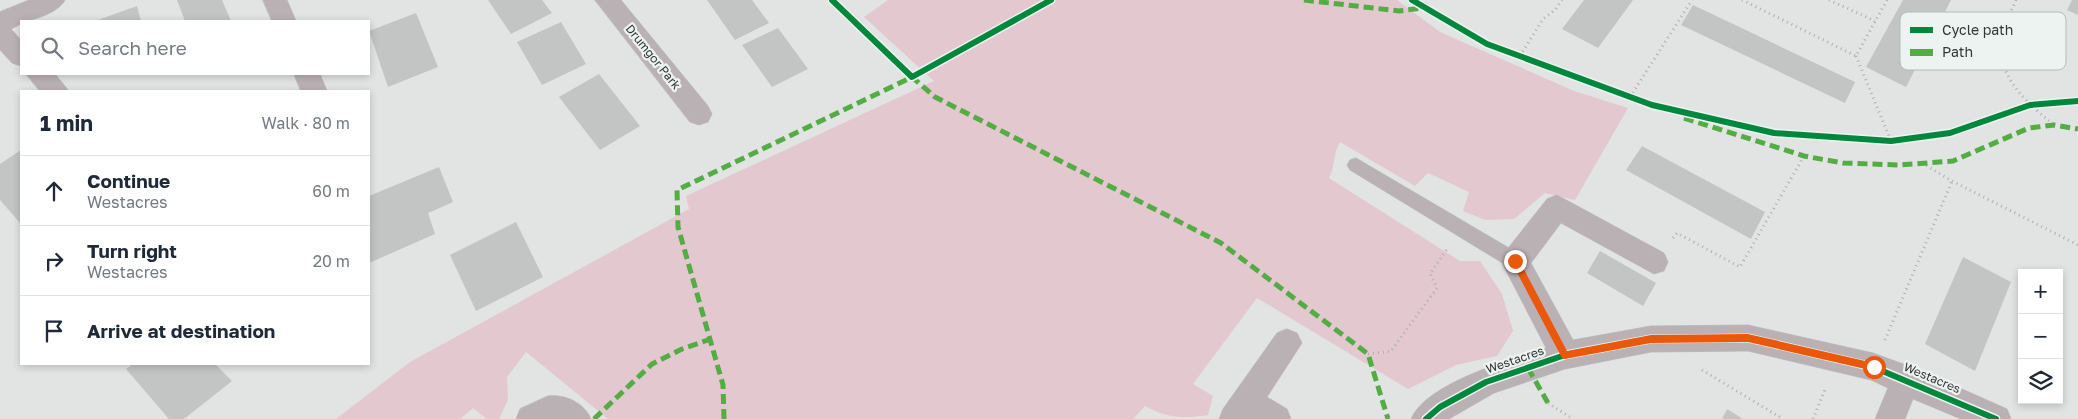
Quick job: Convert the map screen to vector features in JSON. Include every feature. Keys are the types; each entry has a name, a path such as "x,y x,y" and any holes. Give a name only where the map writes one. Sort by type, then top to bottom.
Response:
{"street":[{"path":"0,23 53,0"},
{"path":"276,0 284,20"},
{"name":"Drumgor Park","path":"607,0 699,114"},
{"path":"0,34 20,55"},
{"path":"40,75 55,90"},
{"path":"307,75 314,90"},
{"path":"1515,261 1557,207 1654,262"},
{"name":"Westacres","path":"1515,261 1565,355"},
{"name":"Westacres","path":"1426,419 1440,407 1486,382 1565,355 1651,339 1748,338 1874,367 1906,379 1996,419"},
{"path":"1276,419 1240,410 1287,342"},
{"name":"Westacres","path":"1890,419 1906,379"},
{"path":"531,419 540,412 553,409 568,412 576,419"}],"lane":[{"path":"1356,165 1515,261"}],"path":[{"path":"1428,0 1421,6 1431,13"},
{"path":"1520,56 1544,19 1555,10 1562,0"},
{"path":"1630,97 1692,0"},
{"path":"1742,0 1856,56 1891,142"},
{"path":"1829,0 1875,21"},
{"path":"1856,56 1887,0"},
{"path":"2011,12 2016,0"},
{"path":"1512,53 1530,59"},
{"path":"2004,70 2009,81 2030,105 2054,124"},
{"path":"1621,93 1637,100"},
{"path":"2021,108 2040,104"},
{"path":"1881,141 1901,140"},
{"path":"1654,262 1677,234 1740,267 1804,156"},
{"path":"1922,163 1952,181 2078,245"},
{"path":"1874,367 1952,181"},
{"path":"1368,354 1391,351 1437,288 1430,274 1460,228"},
{"path":"1701,369 1783,419"},
{"path":"1548,403 1573,419"}],"shaded area":[{"path":"888,0 1397,0 1440,32 1574,91 1628,108 1575,200 1545,193 1514,219 1485,220 1463,211 1469,192 1428,173 1415,186 1340,142 1329,178 1460,261 1480,261 1502,294 1513,331 1497,356 1456,365 1408,389 1257,298 1193,384 1213,396 1208,415 1183,417 1168,415 1145,406 1133,419 608,419 526,352 507,377 508,400 499,419 487,419 473,408 460,419 336,419 410,362 689,209 686,196 934,81 864,17"}],"building":[{"path":"177,0 222,0 231,20 185,20"},
{"path":"488,0 542,0 552,13 511,34"},
{"path":"707,0 752,0 769,23 735,40"},
{"path":"1584,0 1633,0 1598,48 1562,29"},
{"path":"1903,0 1951,0 1945,12 1900,12 1900,70 1915,70 1906,87 1866,67"},
{"path":"2072,0 2078,0 2078,15 2067,10"},
{"path":"1693,5 1855,82 1845,103 1681,25"},
{"path":"137,6 141,20 98,20"},
{"path":"416,13 438,67 388,87 370,31"},
{"path":"561,22 586,64 542,85 517,42"},
{"path":"778,28 808,69 772,87 742,45"},
{"path":"599,74 640,126 600,150 559,97"},
{"path":"1642,146 1765,212 1751,239 1626,170"},
{"path":"20,151 20,223 0,200 0,164"},
{"path":"439,167 453,202 428,213 435,234 370,263 370,196"},
{"path":"516,222 543,277 476,311 450,255"},
{"path":"1600,251 1656,283 1643,306 1587,273"},
{"path":"1963,257 2011,282 1975,371 1925,344"},
{"path":"132,365 216,365 232,381 184,419 169,419 126,369"},
{"path":"1727,409 1743,419 1722,419"}],"marked path":[{"path":"1304,0 1399,11 1423,8"},
{"path":"724,419 723,385 678,227 677,190 912,77 935,97 1221,243 1368,354 1388,419"},
{"path":"1684,118 1804,156 1843,163 1899,165 1953,161 2029,128 2054,125 2078,129"},
{"path":"594,419 652,364 682,349 711,339"},
{"path":"1528,368 1548,403"}],"cycle path":[{"path":"832,0 912,77 1051,0"},
{"path":"1412,0 1487,44 1652,105 1774,133 1891,141 1950,133 2030,105 2078,101"},
{"path":"1426,419 1440,407 1486,382 1565,355 1651,339 1748,338 1873,367 1996,419"}],"route":[{"path":"1515,261 1565,355 1651,339 1748,338 1874,367"}]}
